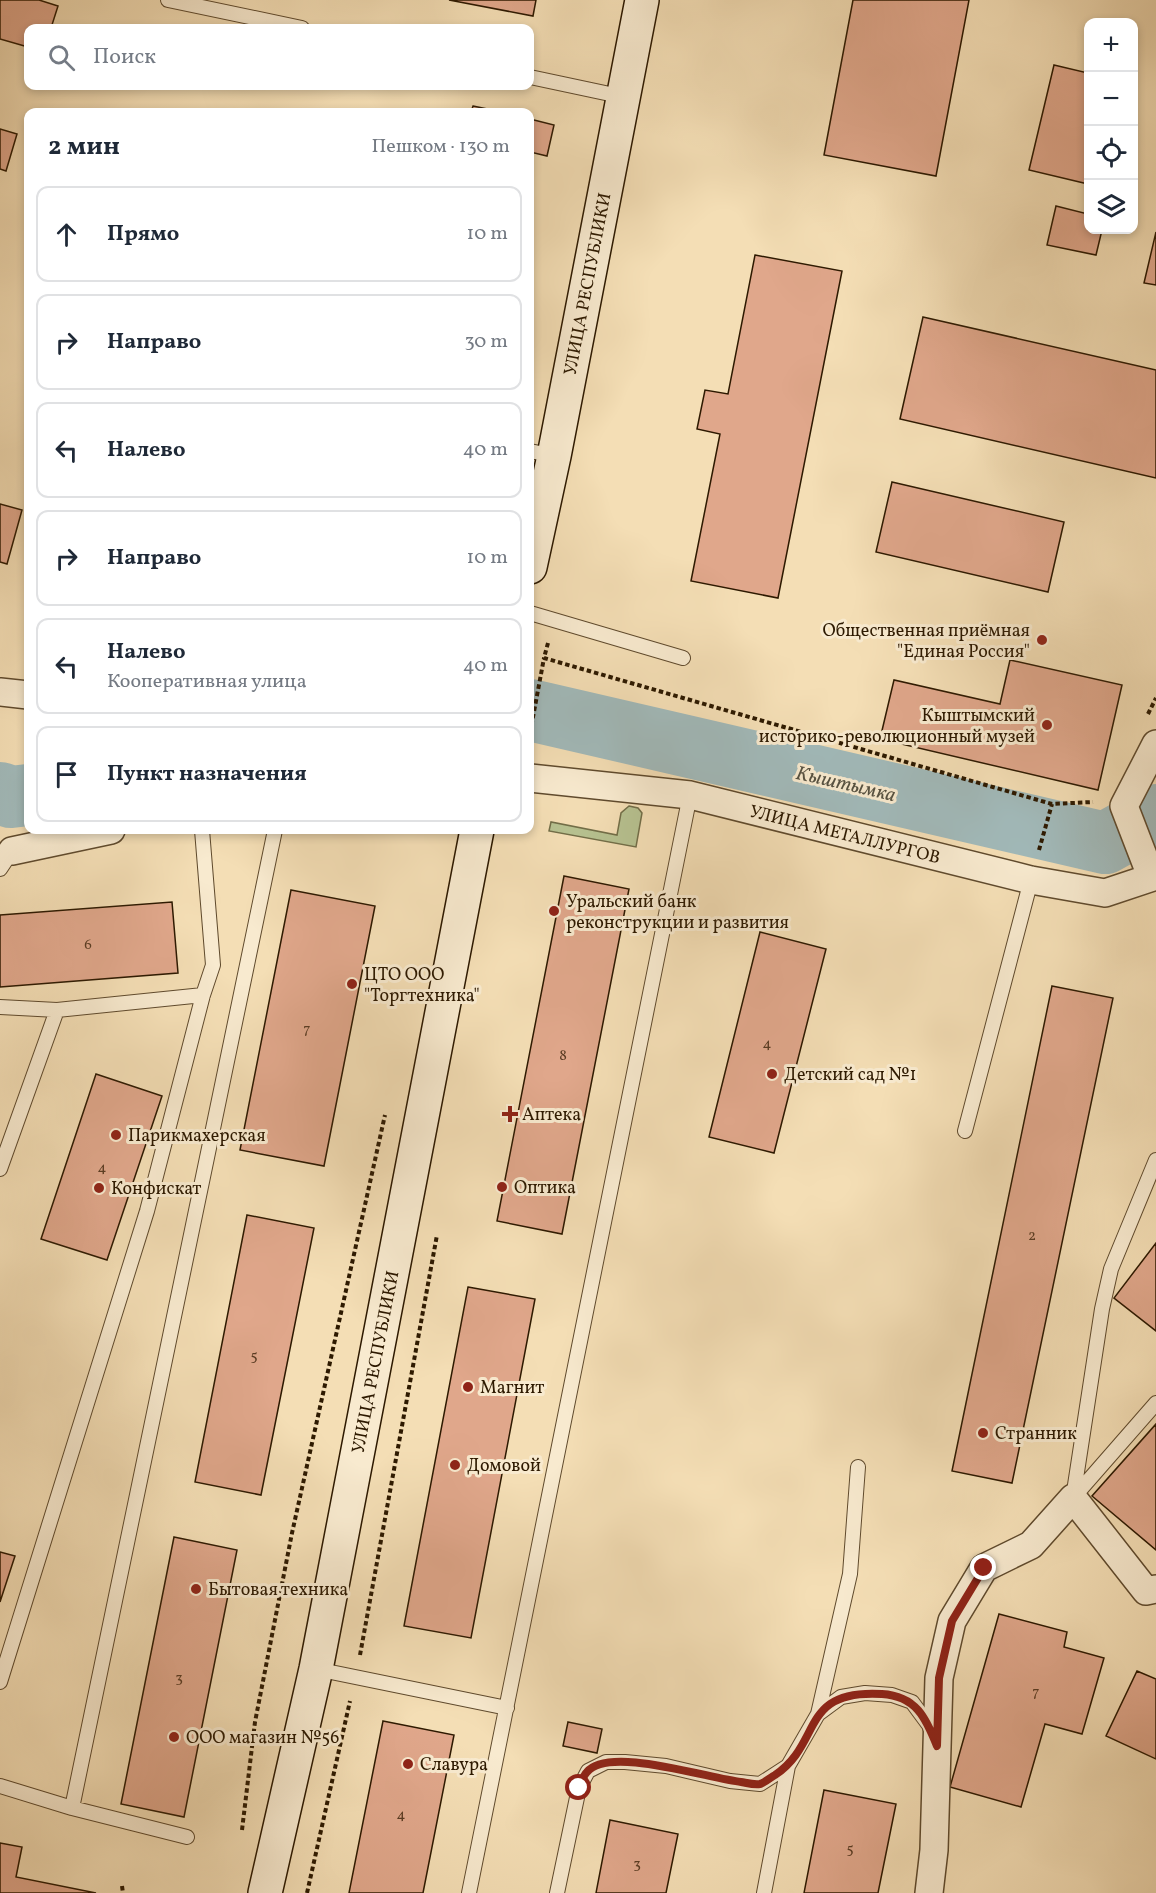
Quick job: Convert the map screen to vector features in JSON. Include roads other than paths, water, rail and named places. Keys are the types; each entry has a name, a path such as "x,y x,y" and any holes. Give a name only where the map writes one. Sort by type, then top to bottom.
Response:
{"main road":[{"name":"УЛИЦА РЕСПУБЛИКИ","path":"534,529 542,454 624,97 642,0"},
{"name":"УЛИЦА РЕСПУБЛИКИ","path":"264,1893 316,1670 476,834"}],"street":[{"path":"0,692 24,695"},
{"path":"1154,876 1124,806 1156,744"},
{"name":"УЛИЦА МЕТАЛЛУРГОВ","path":"534,778 690,795 1031,880 1105,893 1154,876"},
{"path":"6,860 97,834"},
{"path":"929,1893 934,1851 939,1678 952,1621 984,1568 1031,1545 1074,1498 1146,1592 1156,1589"}],"lane":[{"path":"168,0 283,24"},
{"path":"534,78 624,97"},
{"path":"534,614 683,658"},
{"path":"469,1893 690,795"},
{"path":"0,1682 147,1211 202,995 213,965 202,834"},
{"path":"72,1808 274,834"},
{"path":"964,1131 1031,880"},
{"path":"0,1007 57,1010 202,995"},
{"path":"0,1169 57,1010"},
{"path":"1074,1498 1102,1309 1111,1269 1156,1160"},
{"path":"1074,1498 1156,1403"},
{"path":"764,1893 788,1766 818,1714 850,1574 858,1467"},
{"path":"316,1670 507,1708"},
{"path":"818,1714 842,1697 865,1693 892,1695 912,1702 928,1725 937,1746"},
{"path":"557,1893 579,1788 588,1771 606,1762 625,1762 666,1766 730,1781 760,1784 788,1766"},
{"path":"0,1786 72,1808 188,1837"}],"waterway":[{"name":"Кыштымка","path":"534,711 1105,843 1156,815"},
{"name":"Кыштымка","path":"0,793 11,797 24,795"}],"place":[{"name":"Общественная приёмная \"Единая Россия\"","path":"1042,640"},
{"name":"Кыштымский историко-революционный музей","path":"1047,725"},
{"name":"Уральский банк реконструкции и развития","path":"554,911"},
{"name":"ЦТО ООО \"Торгтехника\"","path":"352,984"},
{"name":"Детский сад №1","path":"772,1074"},
{"name":"Аптека","path":"510,1114"},
{"name":"Парикмахерская","path":"116,1135"},
{"name":"Оптика","path":"502,1187"},
{"name":"Конфискат","path":"99,1188"},
{"name":"Магнит","path":"468,1387"},
{"name":"Странник","path":"983,1433"},
{"name":"Домовой","path":"455,1465"},
{"name":"Бытовая техника","path":"196,1589"},
{"name":"ООО магазин №56","path":"174,1737"},
{"name":"Славура","path":"408,1764"}]}
